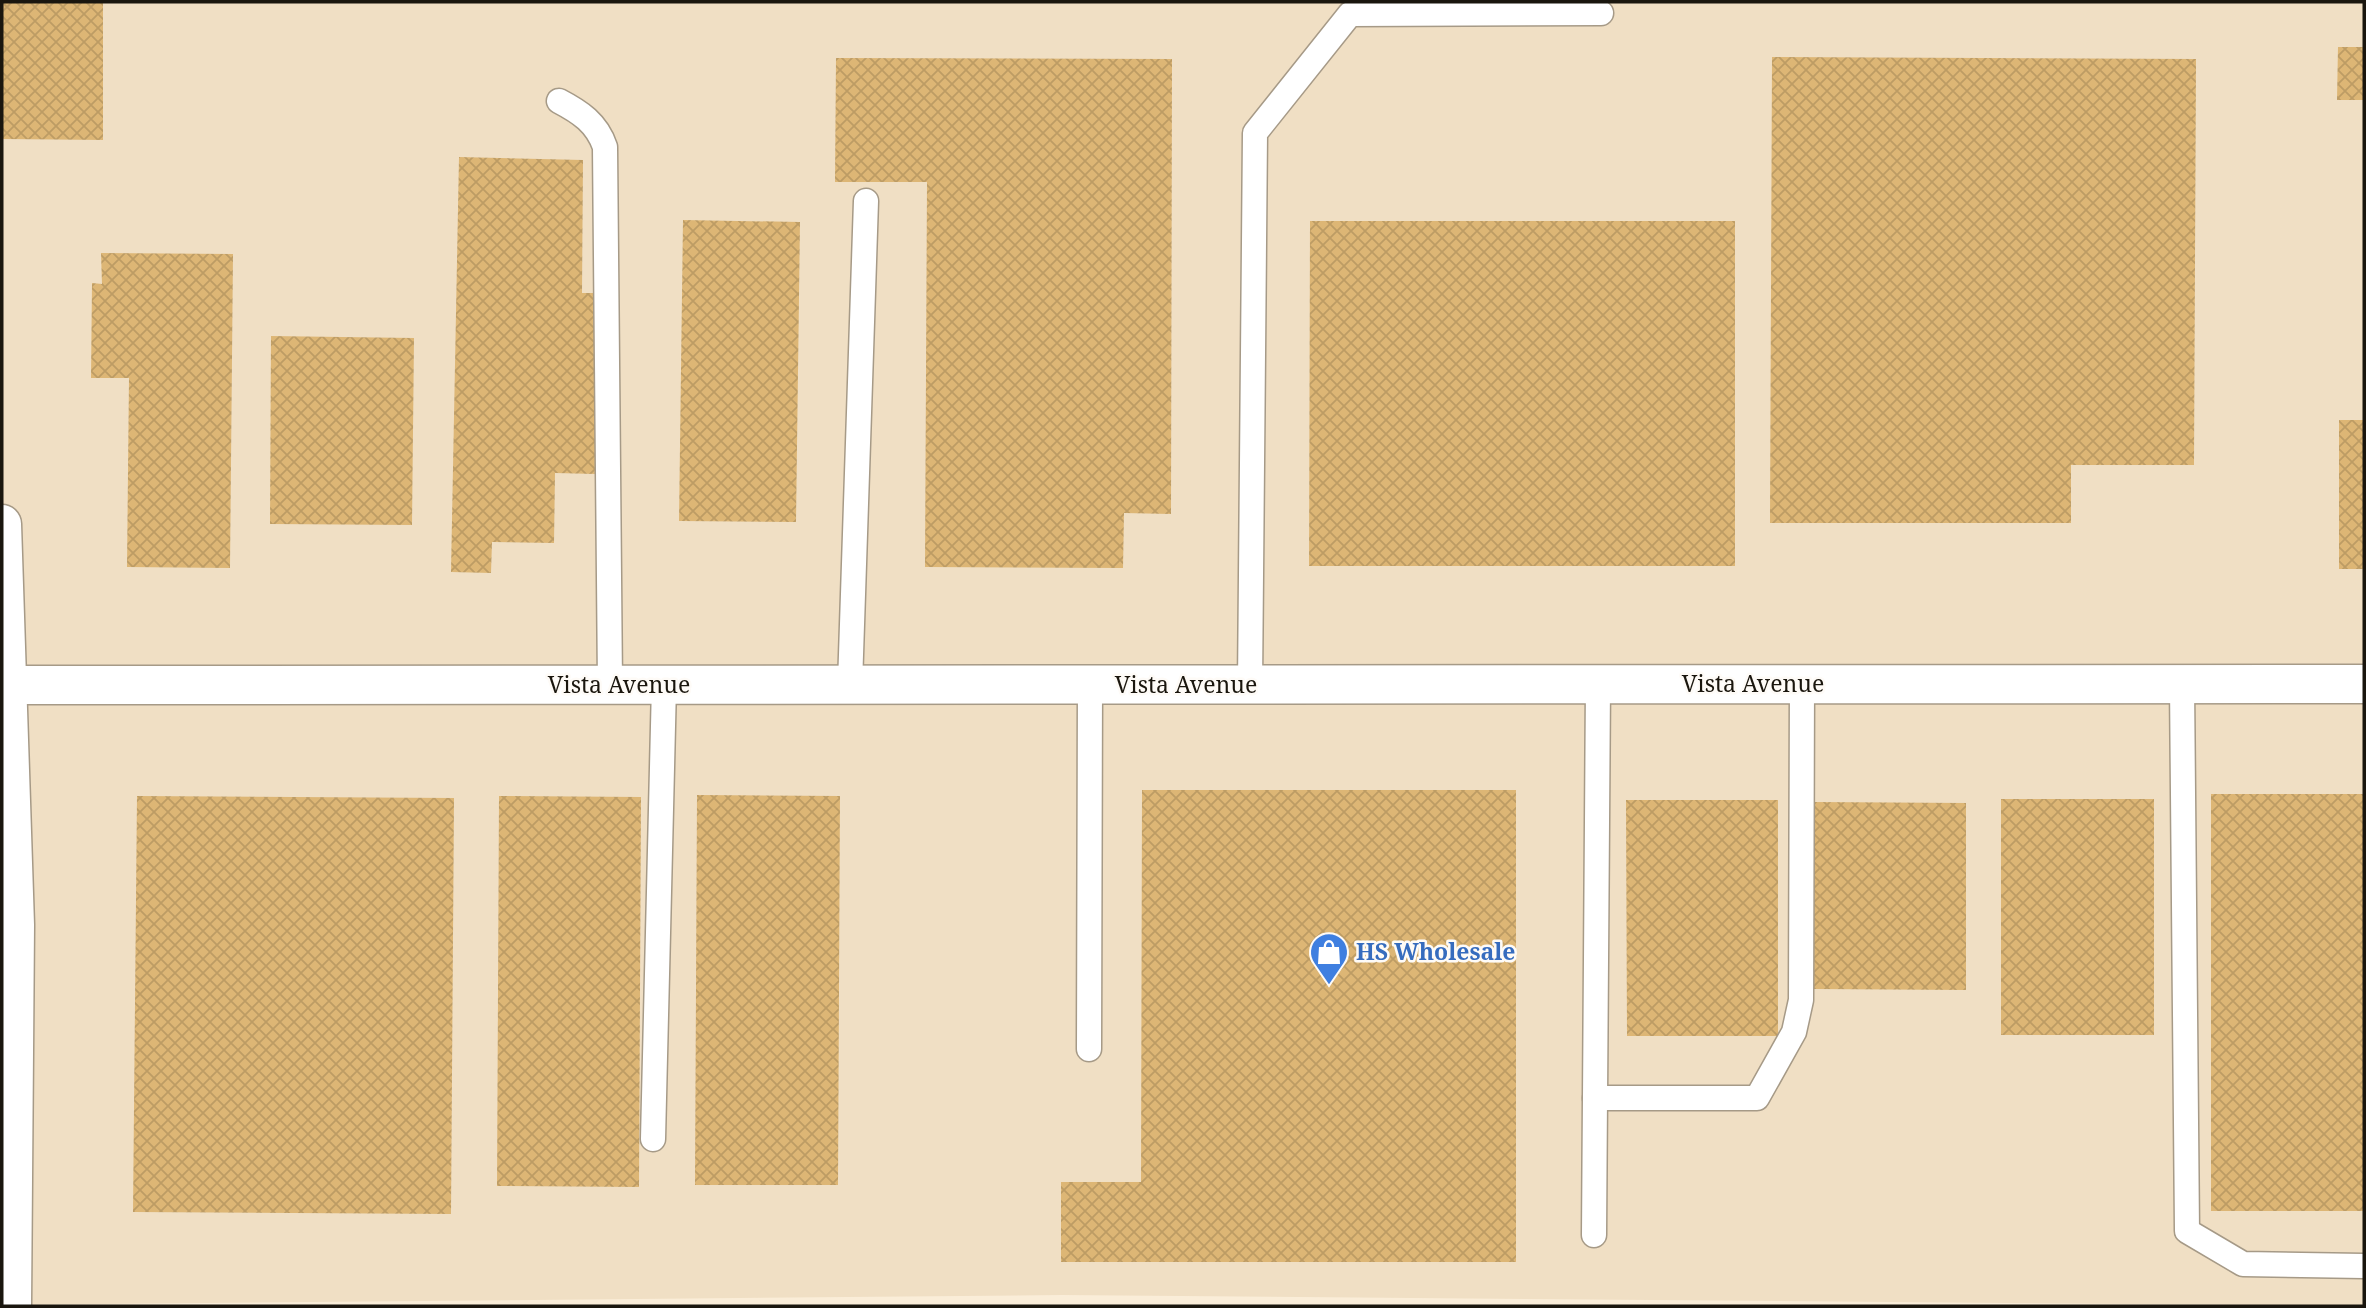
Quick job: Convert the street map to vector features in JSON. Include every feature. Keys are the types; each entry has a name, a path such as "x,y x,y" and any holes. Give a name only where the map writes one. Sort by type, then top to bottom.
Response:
{"street":[{"path":"2,524 7,685 8,1114 12,1306"},
{"name":"Vista Avenue","path":"7,685 2364,684"}],"lane":[{"path":"1250,685 1255,133 1350,14 1601,13"},
{"path":"559,101 578,111 592,123 601,134 605,147 610,685"},
{"path":"850,685 866,201"},
{"path":"1089,1049 1090,684"},
{"path":"1594,1235 1598,684"},
{"path":"1595,1098 1757,1098 1794,1032 1801,1000 1802,684"},
{"path":"2182,684 2187,1231 2243,1264 2364,1266"},
{"path":"653,1139 664,685"}],"shaded area":[{"path":"2,2 2364,2 2364,1306 1062,1295 2,1305"}],"building":[{"path":"2,2 103,2 103,140 2,139"},
{"path":"2338,47 2364,47 2364,100 2337,100"},
{"path":"1772,57 2196,59 2194,465 2071,465 2071,523 1770,523"},
{"path":"836,58 1172,59 1171,514 1124,513 1123,568 925,567 927,182 835,182"},
{"path":"459,157 583,160 582,293 598,293 595,474 555,473 554,543 492,542 491,573 451,572"},
{"path":"683,220 800,222 796,522 679,521"},
{"path":"1310,221 1735,221 1735,566 1309,566"},
{"path":"101,253 233,254 230,568 127,567 129,378 91,378 92,283 102,284"},
{"path":"271,336 414,338 412,525 270,524"},
{"path":"2339,420 2364,420 2364,569 2339,569"},
{"name":"HS Wholesale","path":"1142,790 1516,790 1516,1262 1061,1262 1061,1182 1141,1182"},
{"path":"2211,794 2364,794 2364,1211 2211,1211"},
{"path":"697,795 840,796 838,1185 695,1185"},
{"path":"137,796 454,798 451,1214 133,1212"},
{"path":"499,796 641,797 639,1187 497,1186"},
{"path":"2001,799 2154,799 2154,1035 2001,1035"},
{"path":"1626,800 1778,800 1778,1036 1627,1036"},
{"path":"1814,802 1966,803 1966,990 1814,989"}],"place":[{"name":"HS Wholesale","path":"1329,986"}]}
